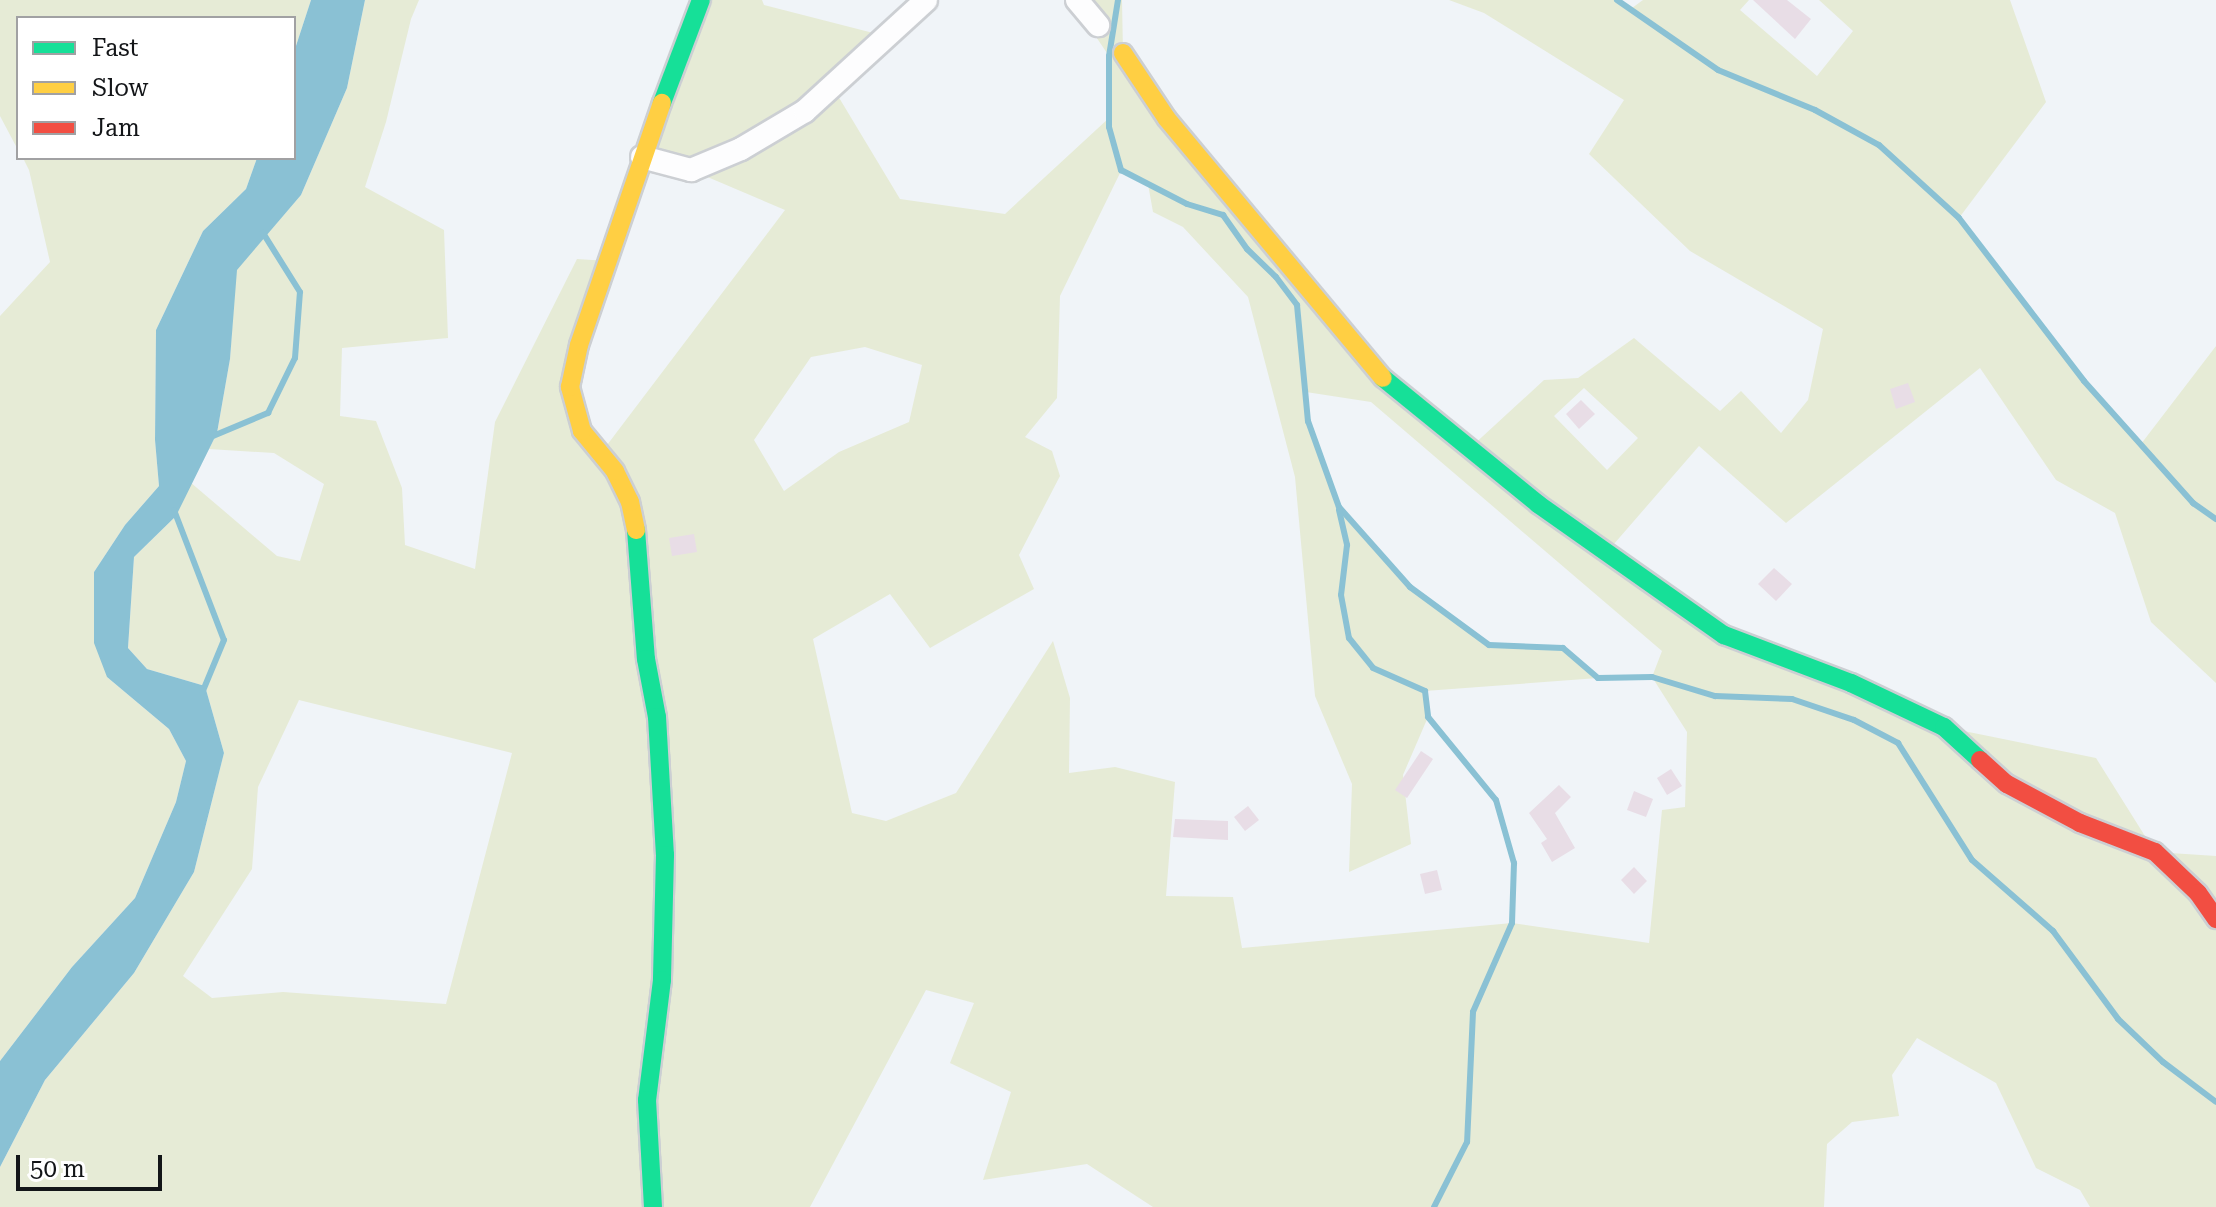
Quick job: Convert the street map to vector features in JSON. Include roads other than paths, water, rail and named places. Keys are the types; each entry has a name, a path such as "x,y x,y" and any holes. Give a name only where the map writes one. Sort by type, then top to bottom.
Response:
{"street":[{"path":"653,1207 647,1100 662,980 665,855 657,717 646,659 640,546 630,502 615,471 582,431 570,387 579,345 642,157 701,0"},
{"path":"642,157 691,170 741,149 805,111 926,0"},
{"path":"1077,0 1098,25"},
{"path":"1123,53 1167,119 1379,375 1538,504 1724,635 1851,683 1944,727 2007,784 2080,823 2155,852 2198,893 2216,919"}],"water":[{"path":"311,0 365,0 347,88 301,195 237,270 230,359 217,433 176,516 134,557 128,648 147,669 205,686 224,753 194,872 134,973 45,1080 0,1167 0,1061 72,967 135,898 176,802 186,761 169,729 107,677 94,643 94,572 125,525 159,486 155,440 156,330 203,231 246,189 256,160 296,160 296,46"}],"waterway":[{"path":"1118,0 1109,56 1109,127 1121,170 1187,204 1223,215 1247,249 1276,277 1297,305 1308,421 1339,507 1410,587 1489,645 1563,648 1598,678 1652,677 1715,696 1792,699 1854,720 1898,743 1972,860 2053,931 2118,1019 2163,1062 2216,1102"},
{"path":"1617,0 1718,70 1815,110 1879,145 1959,218 2084,381 2193,503 2216,519"},
{"path":"213,436 268,413 295,358 300,292 263,233"},
{"path":"174,510 224,640 202,693"},
{"path":"1339,510 1347,545 1341,595 1349,638 1373,668 1425,691 1428,717 1496,800 1514,863 1512,923 1473,1012 1467,1142 1434,1207"}]}
